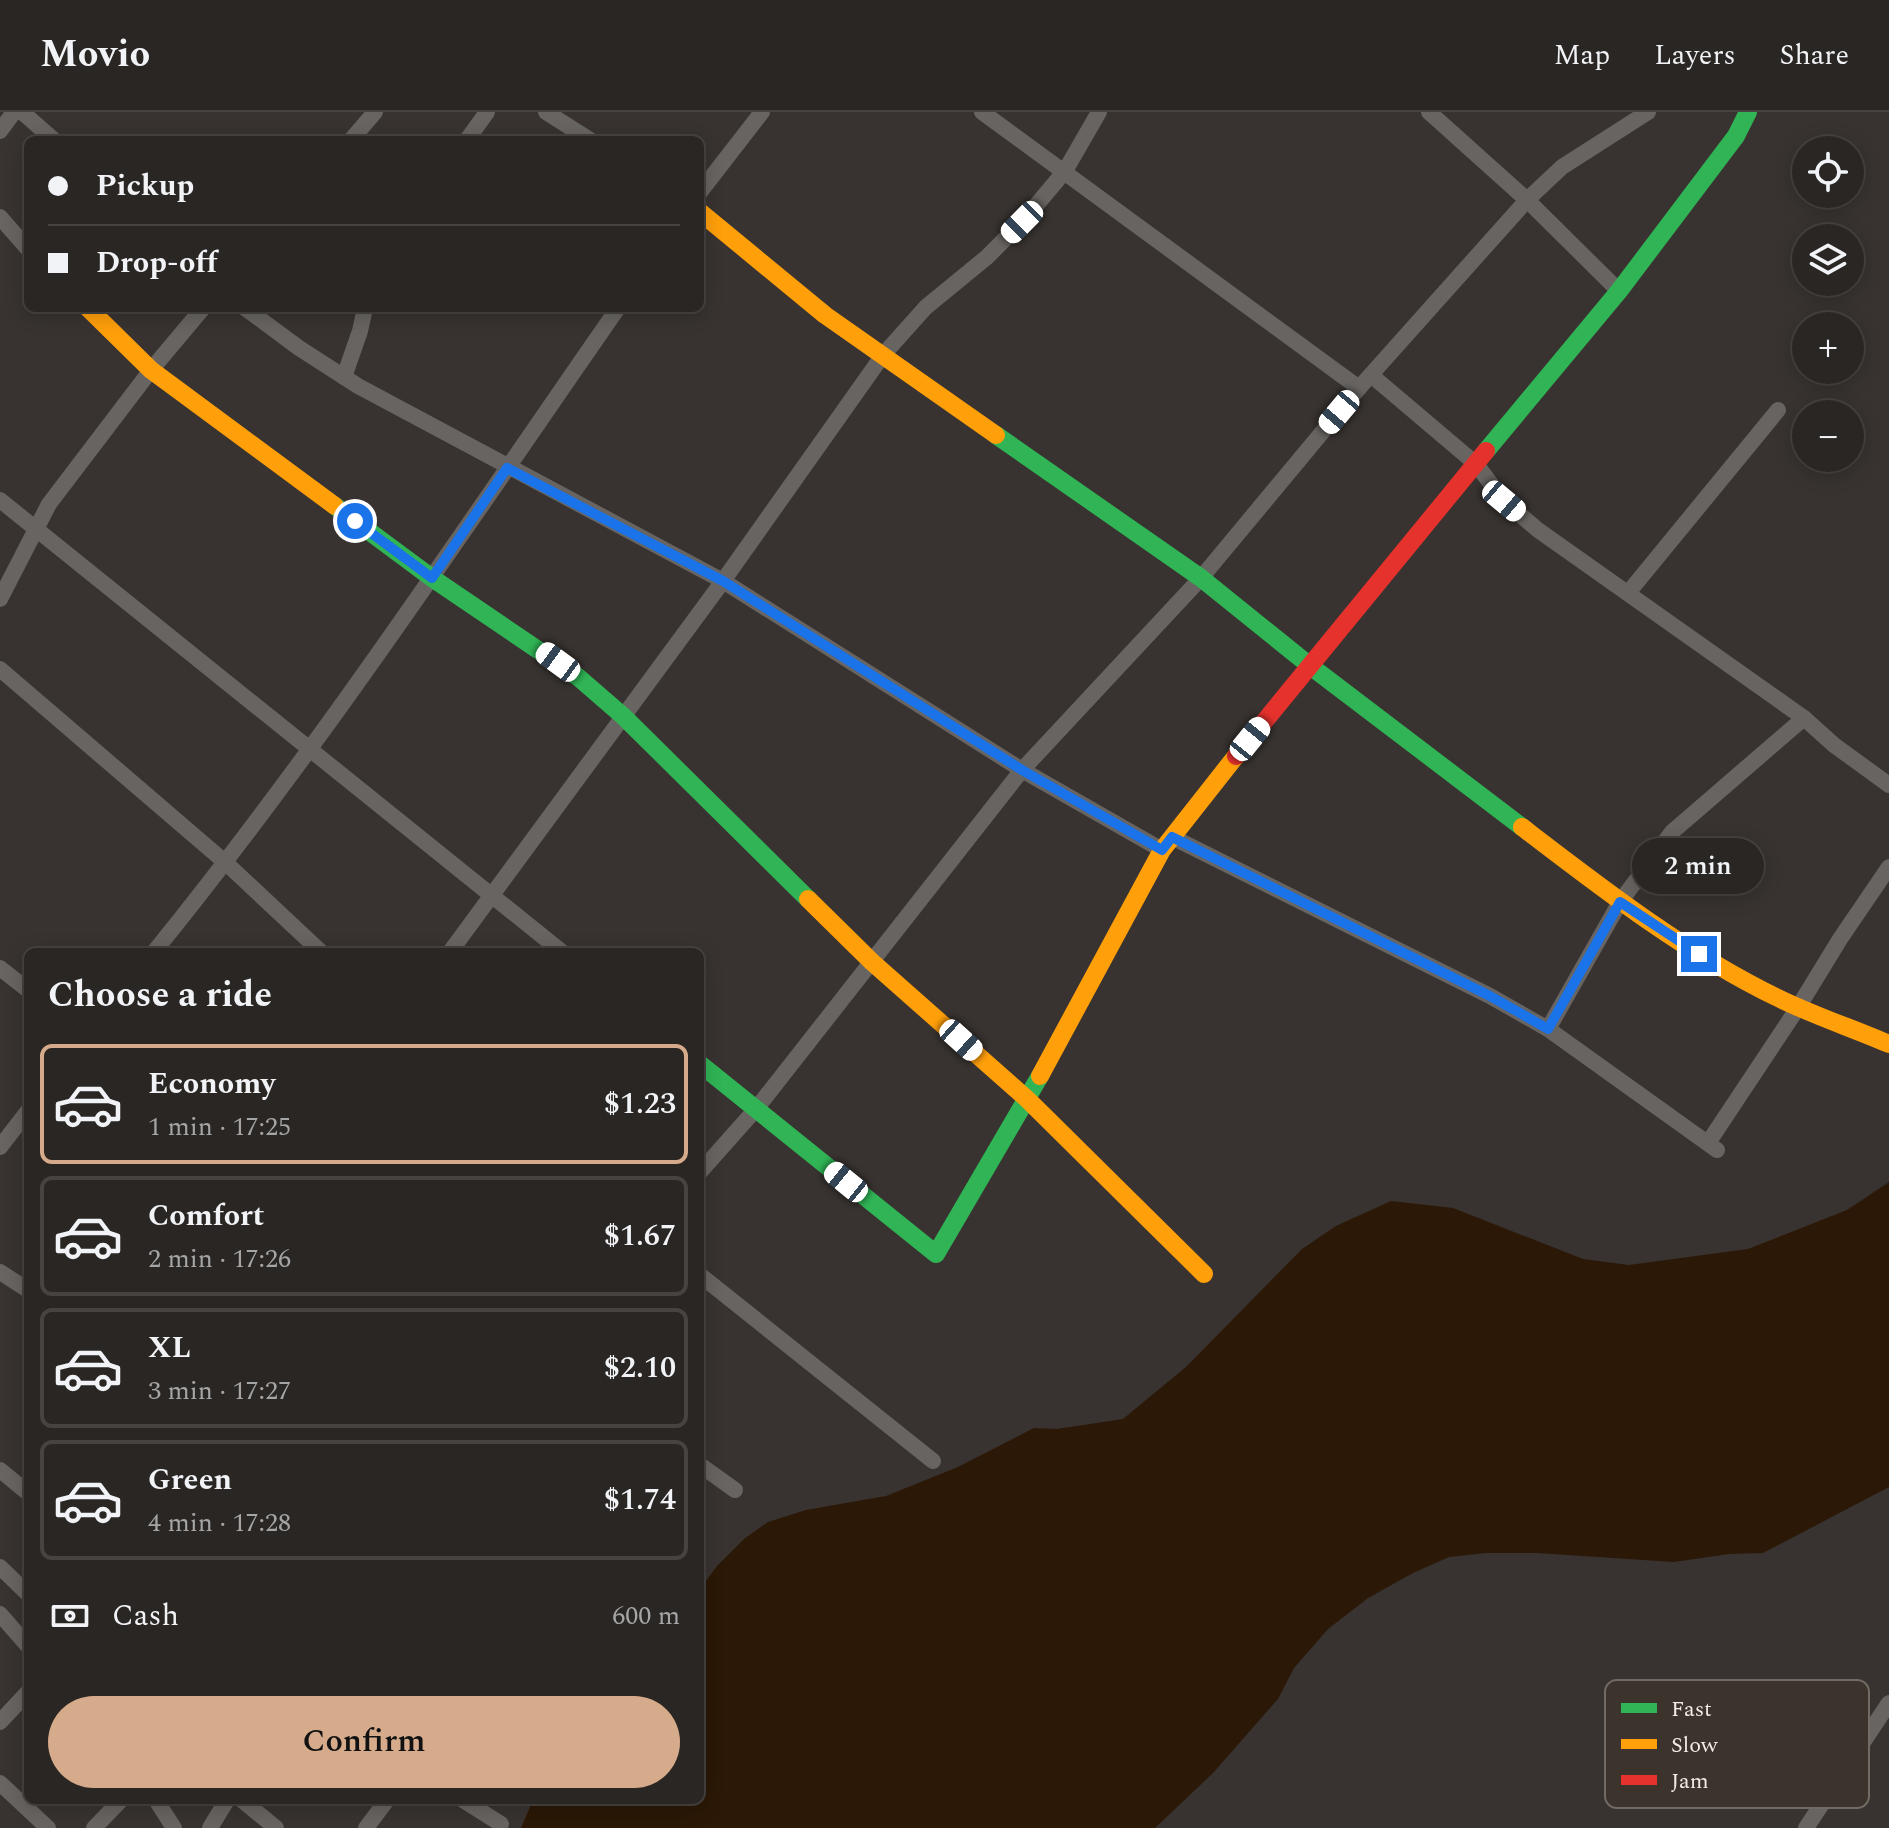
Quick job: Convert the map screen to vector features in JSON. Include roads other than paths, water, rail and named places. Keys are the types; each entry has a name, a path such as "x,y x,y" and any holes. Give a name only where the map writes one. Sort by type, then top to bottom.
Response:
{"street":[{"path":"0,131 14,112"},
{"path":"22,112 49,136"},
{"path":"354,136 375,112"},
{"path":"470,136 487,112"},
{"path":"546,112 584,136"},
{"path":"704,187 762,112"},
{"path":"982,112 1359,388"},
{"path":"453,948 723,581 883,355 926,307 987,257 1022,222 1065,171 1099,112"},
{"path":"1429,112 1527,200 1619,291"},
{"path":"704,1168 756,1109 1022,770 1201,578 1359,388 1527,200 1562,167 1648,112"},
{"path":"704,1067 936,1254 1027,1099 1167,844 1309,665 1619,291 1736,136 1748,112"},
{"path":"704,215 825,315 1201,578 1309,665 1620,902 1674,939 1776,997 1889,1044"},
{"path":"0,217 24,244"},
{"path":"92,312 151,370 432,578 578,677 623,716 872,962 1027,1099 1204,1274"},
{"path":"0,599 49,504 151,370 200,312"},
{"path":"251,312 344,377 507,468 723,581 1022,770 1167,844 1490,996 1548,1029 1713,1147 1840,939 1889,867"},
{"path":"344,377 364,312"},
{"path":"157,948 226,863 309,749 432,578 615,312"},
{"path":"1371,375 1476,464 1504,501 1538,530 1804,718 1834,745 1889,785"},
{"path":"1628,593 1778,410"},
{"path":"0,500 557,948"},
{"path":"0,669 226,863 317,948"},
{"path":"1548,1029 1620,902 1672,832 1804,718"},
{"path":"0,968 24,987"},
{"path":"0,1147 24,1116"},
{"path":"0,1272 24,1287"},
{"path":"704,1278 933,1461"},
{"path":"704,1468 735,1490"},
{"path":"0,1470 24,1490"},
{"path":"0,1567 24,1590"},
{"path":"0,1614 24,1641"},
{"path":"0,1722 24,1696"},
{"path":"1869,1733 1889,1703"},
{"path":"0,1783 48,1828"},
{"path":"94,1828 117,1804"},
{"path":"159,1804 174,1828"},
{"path":"210,1828 225,1804"},
{"path":"247,1804 276,1828"},
{"path":"366,1828 384,1804"},
{"path":"469,1804 501,1824"},
{"path":"1806,1828 1819,1808"}]}
